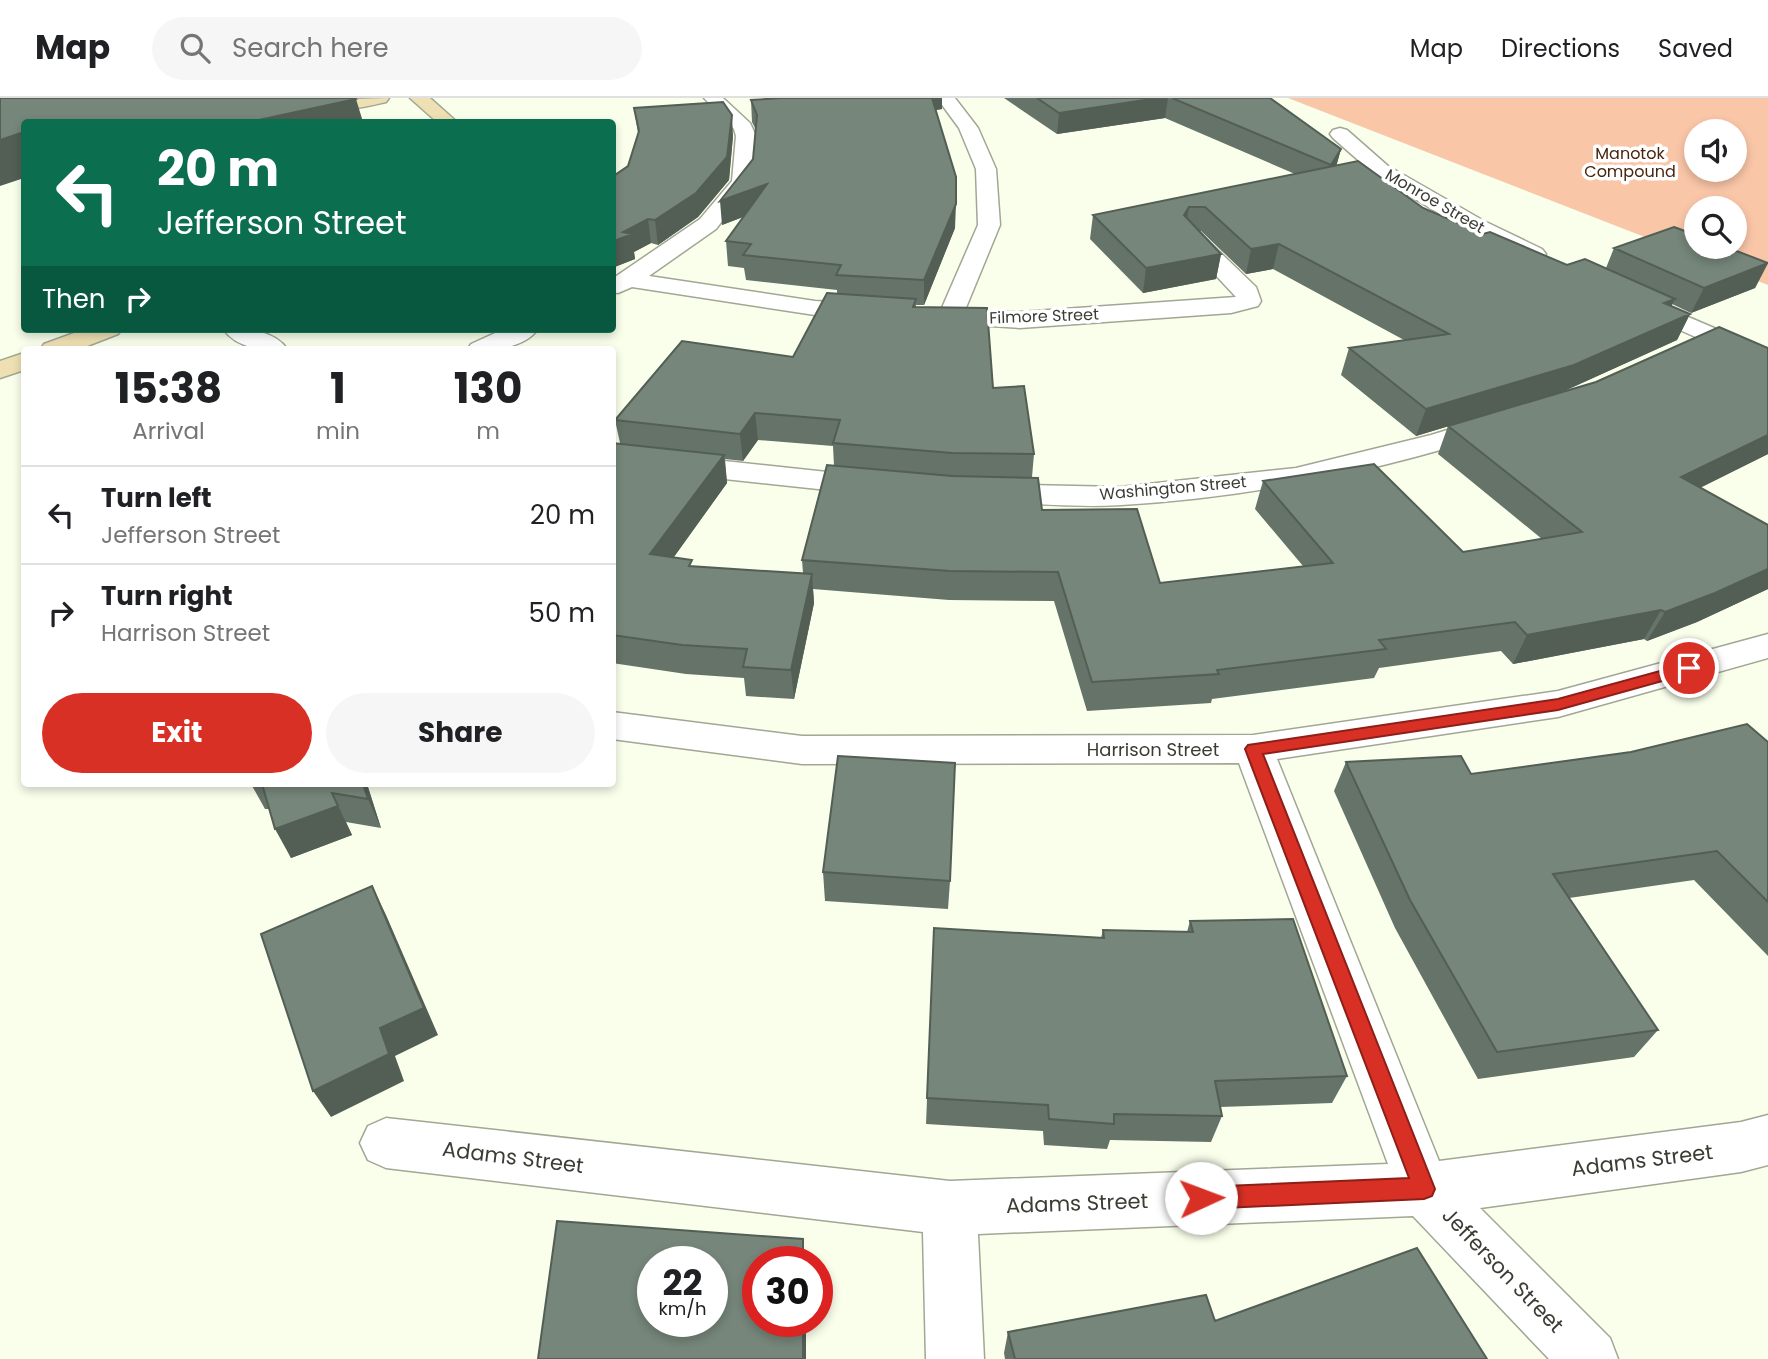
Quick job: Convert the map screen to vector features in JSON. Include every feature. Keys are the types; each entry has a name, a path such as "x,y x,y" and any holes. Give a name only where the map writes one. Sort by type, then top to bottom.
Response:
{"street":[{"path":"203,98 236,105 285,108 356,103 380,98"},
{"path":"419,98 444,119"},
{"path":"621,284 708,224 742,181 746,136 743,127 713,98"},
{"path":"946,98 968,128 986,169 989,225 950,317"},
{"name":"Monroe Street","path":"1340,134 1381,170 1476,226 1550,261"},
{"name":"Filmore Street","path":"621,284 815,308 1020,320 1231,306 1249,301 1247,292 1193,239"},
{"path":"1612,290 1768,361"},
{"path":"64,346 98,333"},
{"path":"243,333 268,346"},
{"path":"489,346 516,333"},
{"path":"1674,354 1712,337"},
{"path":"0,370 21,362"},
{"name":"Washington Street","path":"964,492 1120,496 1296,477 1440,442 1520,417"},
{"path":"616,458 896,487"},
{"name":"Harrison Street","path":"616,726 802,750 1253,749 1558,704 1768,646"},
{"name":"Jefferson Street","path":"1253,749 1424,1189 1589,1359"},
{"name":"Adams Street","path":"386,1143 950,1208 1424,1189 1741,1147 1768,1140"},
{"path":"950,1208 955,1359"}],"green space":[{"name":"Manotok Compound","path":"1288,98 1768,98 1768,285 1701,259 1747,259 1747,196 1684,196 1684,252"}],"building":[{"path":"0,98 356,99 263,119 21,119 21,133 0,140"},
{"path":"932,98 956,177 956,204 924,280 836,275 841,265 743,255 751,244 726,241 767,184 720,201 753,159 757,115 751,100"},
{"path":"1037,98 1158,98 1059,113"},
{"path":"1172,98 1270,98 1341,149 1331,165"},
{"path":"723,102 732,115 727,157 696,193 655,220 648,219 623,232 632,234 616,240 616,174 628,166 639,131 634,108"},
{"path":"1358,161 1423,208 1483,234 1490,232 1567,265 1585,259 1675,299 1664,303 1690,314 1574,365 1426,409 1349,348 1449,334 1279,244 1251,249 1205,207 1189,207 1184,215 1221,254 1146,268 1093,215"},
{"path":"1674,227 1684,231 1684,259 1747,259 1747,255 1768,263 1704,288 1614,248"},
{"path":"827,293 916,299 913,307 987,308 993,388 1024,386 1034,454 952,453 833,443 840,420 755,413 740,434 616,420 682,341 793,357"},
{"path":"1719,327 1768,348 1768,435 1681,477 1768,525 1768,569 1665,612 1661,610 1527,635 1515,622 1379,640 1386,649 1217,670 1219,674 1092,682 1058,572 950,571 802,560 827,465 952,476 1038,478 1042,510 1137,509 1160,583 1333,563 1263,481 1374,464 1463,552 1582,532 1448,426 1596,382"},
{"path":"616,443 724,455 650,554 692,560 689,566 812,574 791,670 743,667 747,649 682,645 616,636"},
{"path":"1747,724 1768,742 1768,902 1717,851 1553,874 1658,1030 1497,1052 1410,900 1346,762 1461,756 1471,774 1631,752"},
{"path":"838,756 955,763 950,881 823,872"},
{"path":"263,787 364,787 368,799 332,793 338,806 275,829"},
{"path":"372,886 424,1008 380,1028 389,1054 313,1091 261,934"},
{"path":"1293,919 1347,1076 1215,1081 1222,1116 1114,1114 1114,1124 1049,1119 1048,1105 927,1098 934,928 1104,938 1103,930 1193,932 1190,921"},
{"path":"557,1221 803,1239 803,1246 742,1246 742,1337 803,1337 803,1359 538,1359"},
{"path":"1417,1248 1487,1359 1015,1359 1008,1332 1206,1295 1215,1321"}],"route":[{"path":"1201,1198 1424,1189 1253,749 1558,704 1689,668"}]}
